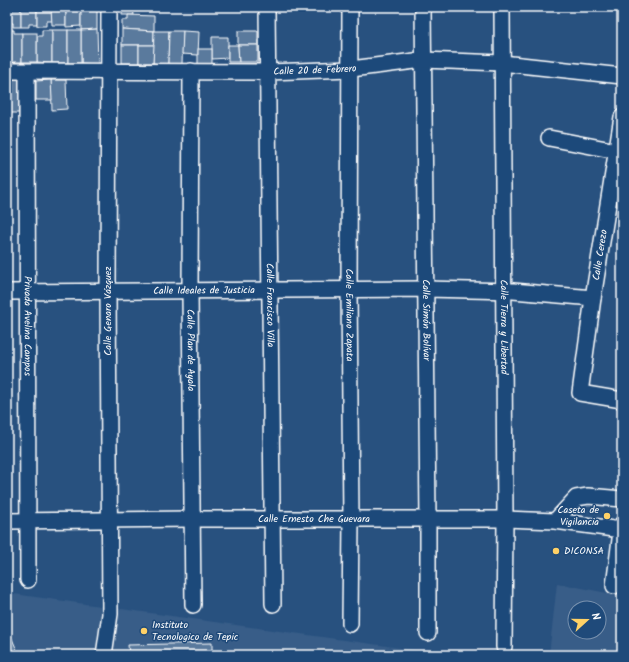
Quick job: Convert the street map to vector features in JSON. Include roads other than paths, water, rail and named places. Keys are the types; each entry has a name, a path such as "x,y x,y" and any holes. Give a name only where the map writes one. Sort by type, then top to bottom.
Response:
{"street":[{"name":"Calle Genaro Vázquez","path":"104,655 110,614 108,291 109,7"},
{"name":"Calle Francisco Villa","path":"267,7 273,604"},
{"name":"Calle Emiliano Zapata","path":"350,7 350,624"},
{"name":"Calle Simón Bolívar","path":"423,7 428,633"},
{"name":"Calle Tierra y Libertad","path":"502,7 505,520 504,647"},
{"name":"Calle 20 de Febrero","path":"7,71 268,72 351,69 423,60 502,63 622,76"},
{"name":"Calle Plan de Ayala","path":"191,71 190,291 193,605"},
{"name":"Privada Avelina Campos","path":"27,72 28,580"},
{"name":"Calle Cerezo","path":"622,116 619,151 593,298 580,393 622,400"},
{"path":"549,138 619,151"},
{"name":"Calle Ideales de Justicia","path":"7,292 426,289 503,290 593,298"},
{"path":"555,521 576,498 588,496 622,499"},
{"name":"Calle Ernesto Che Guevara","path":"7,521 110,519 505,520 555,521 622,527"},
{"path":"614,586 622,527"}],"place":[{"name":"Caseta de Vigilancia","path":"607,516"},
{"name":"DICONSA","path":"556,551"},
{"name":"Instituto Tecnologico de Tepic","path":"144,631"}]}
